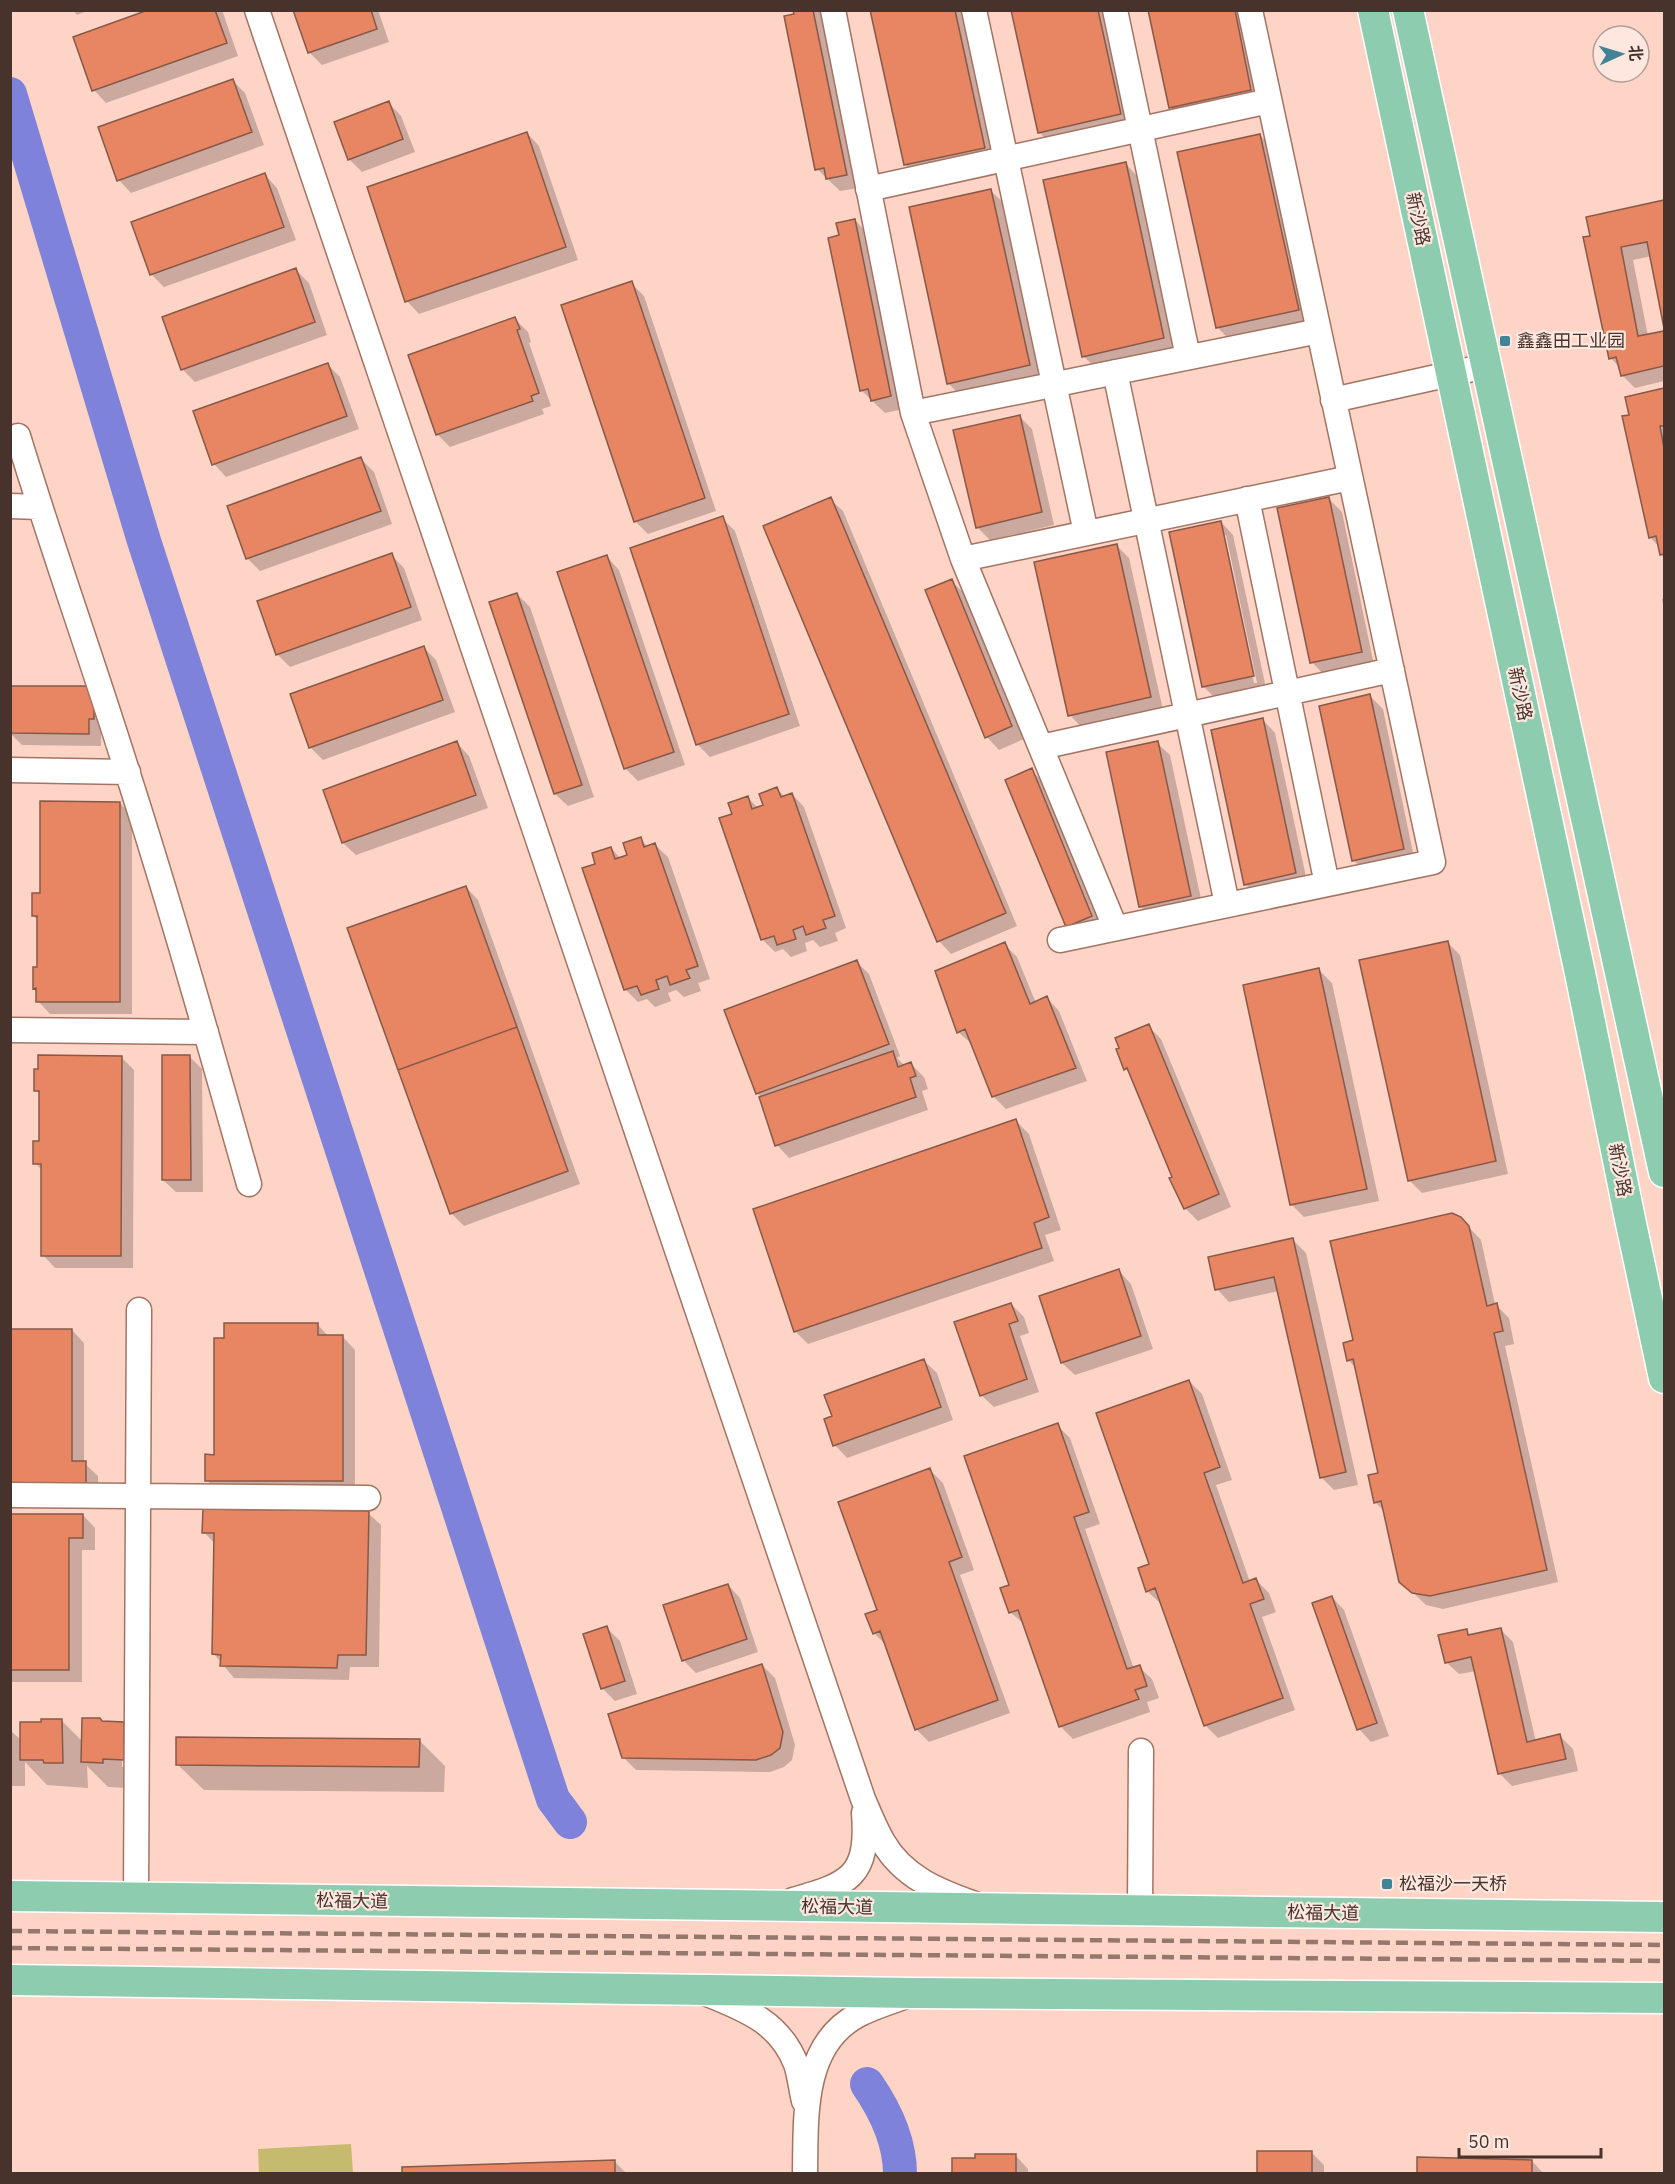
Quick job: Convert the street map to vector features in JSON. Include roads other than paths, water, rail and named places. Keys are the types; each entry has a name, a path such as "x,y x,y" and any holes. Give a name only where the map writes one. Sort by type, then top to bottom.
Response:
{"main road":[{"name":"新沙路","path":"1373,10 1665,1378"},
{"name":"新沙路","path":"1408,10 1665,1172"},
{"name":"松福大道","path":"10,1896 1658,1916"},
{"path":"10,1980 913,1993 1665,1998"},
{"path":"1633,1997 1665,2007"}],"street":[{"path":"257,10 863,1799 883,1842 900,1865 919,1881 944,1893 988,1908"},
{"path":"833,10 913,413 963,559 1115,927"},
{"path":"974,10 1086,533"},
{"path":"1114,10 1188,357"},
{"path":"1060,940 1433,862 1250,10"},
{"path":"868,189 1269,101"},
{"path":"913,413 1319,331"},
{"path":"1333,400 1486,366"},
{"path":"1115,372 1227,904"},
{"path":"18,436 39,507 128,772 249,1184"},
{"path":"963,559 1350,478"},
{"path":"1247,500 1327,884"},
{"path":"10,506 39,507"},
{"path":"1041,747 1392,670"},
{"path":"10,770 128,772"},
{"path":"10,1030 206,1032"},
{"path":"136,1898 138,1310"},
{"path":"10,1495 368,1498"},
{"path":"1140,1910 1141,1752"},
{"path":"774,1906 825,1891 841,1884 853,1874 864,1853 866,1839 863,1799"},
{"path":"695,1989 747,2010 766,2022 784,2042 796,2064 806,2109"},
{"path":"805,2174 806,2109 816,2064 827,2043 839,2029 858,2015 913,1993"}],"waterway":[{"path":"10,94 144,541 553,1799 570,1822"},
{"path":"867,2084 890,2126 897,2150 900,2174"}],"railway":[{"path":"10,1931 1664,1945"},
{"path":"10,1948 1664,1961"}],"place":[{"name":"鑫鑫田工业园","path":"1505,341"},
{"name":"松福沙一天桥","path":"1387,1884"}]}
